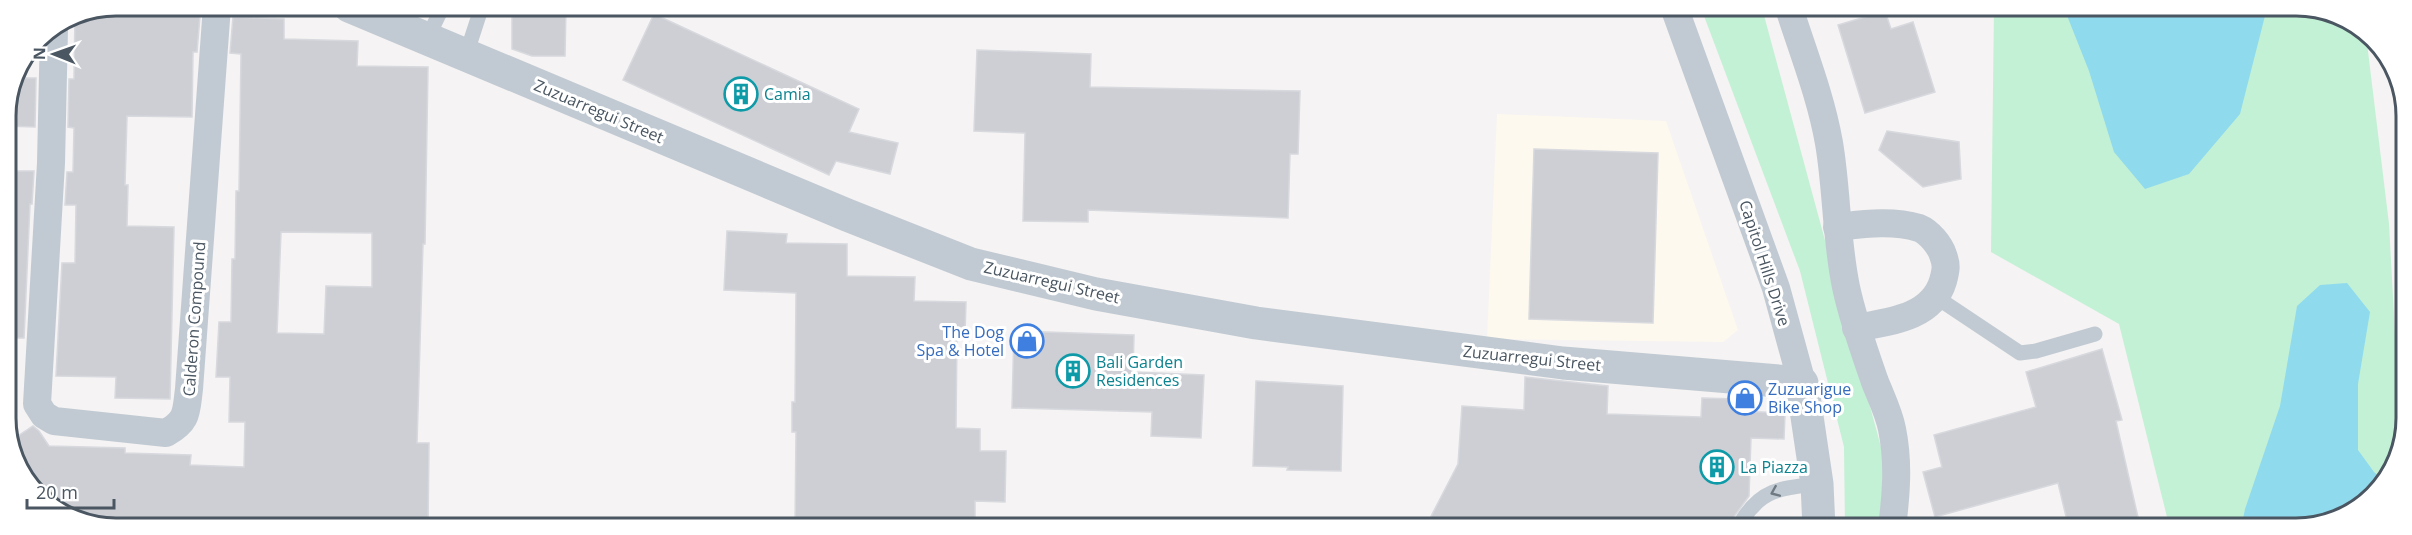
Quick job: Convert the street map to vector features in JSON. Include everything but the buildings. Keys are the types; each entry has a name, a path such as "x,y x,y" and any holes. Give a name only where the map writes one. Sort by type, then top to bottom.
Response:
{"street":[{"name":"Calderon Compound","path":"54,39 51,163 37,404 44,415 54,422 166,433 178,426 186,416 216,16"},
{"name":"Zuzuarregui Street","path":"373,16 847,215 971,264 1096,294 1256,323 1563,363 1802,383"},
{"name":"Capitol Hills Drive","path":"1677,16 1776,288 1802,383 1817,484 1819,518"},
{"path":"1792,16 1818,96 1829,141 1835,184 1837,227 1846,286 1856,328 1892,426 1897,485 1893,518"},
{"path":"1837,227 1882,223 1922,229 1942,251 1947,268 1936,297 1917,312 1896,321 1856,328"}],"lane":[{"path":"427,39 438,16"},
{"path":"466,55 479,16"},
{"path":"1936,297 2020,353 2036,351 2095,334"},
{"path":"1744,518 1751,507 1778,488 1817,484"}],"shaded area":[{"path":"1497,114 1666,121 1738,330 1723,342 1487,339"}],"green space":[{"path":"1704,16 1764,16 1884,458 1881,518 1845,518 1844,447 1800,271"},
{"path":"1994,16 2295,16 2315,18 2340,27 2368,48 2389,224 2396,352 2396,418 2394,438 2382,468 2361,494 2334,511 2321,515 2302,518 2167,518 2119,324 1991,252"}],"water":[{"path":"2067,16 2265,16 2240,114 2189,174 2145,189 2114,152 2089,71"},
{"path":"2347,283 2370,312 2358,384 2358,450 2377,475 2361,494 2334,511 2302,518 2243,518 2280,406 2297,306 2320,285"}],"place":[{"name":"Camia","path":"741,94"},
{"name":"The Dog Spa & Hotel","path":"1027,341"},
{"name":"Bali Garden Residences","path":"1073,371"},
{"name":"Zuzuarigue Bike Shop","path":"1745,398"},
{"name":"La Piazza","path":"1717,467"}]}
